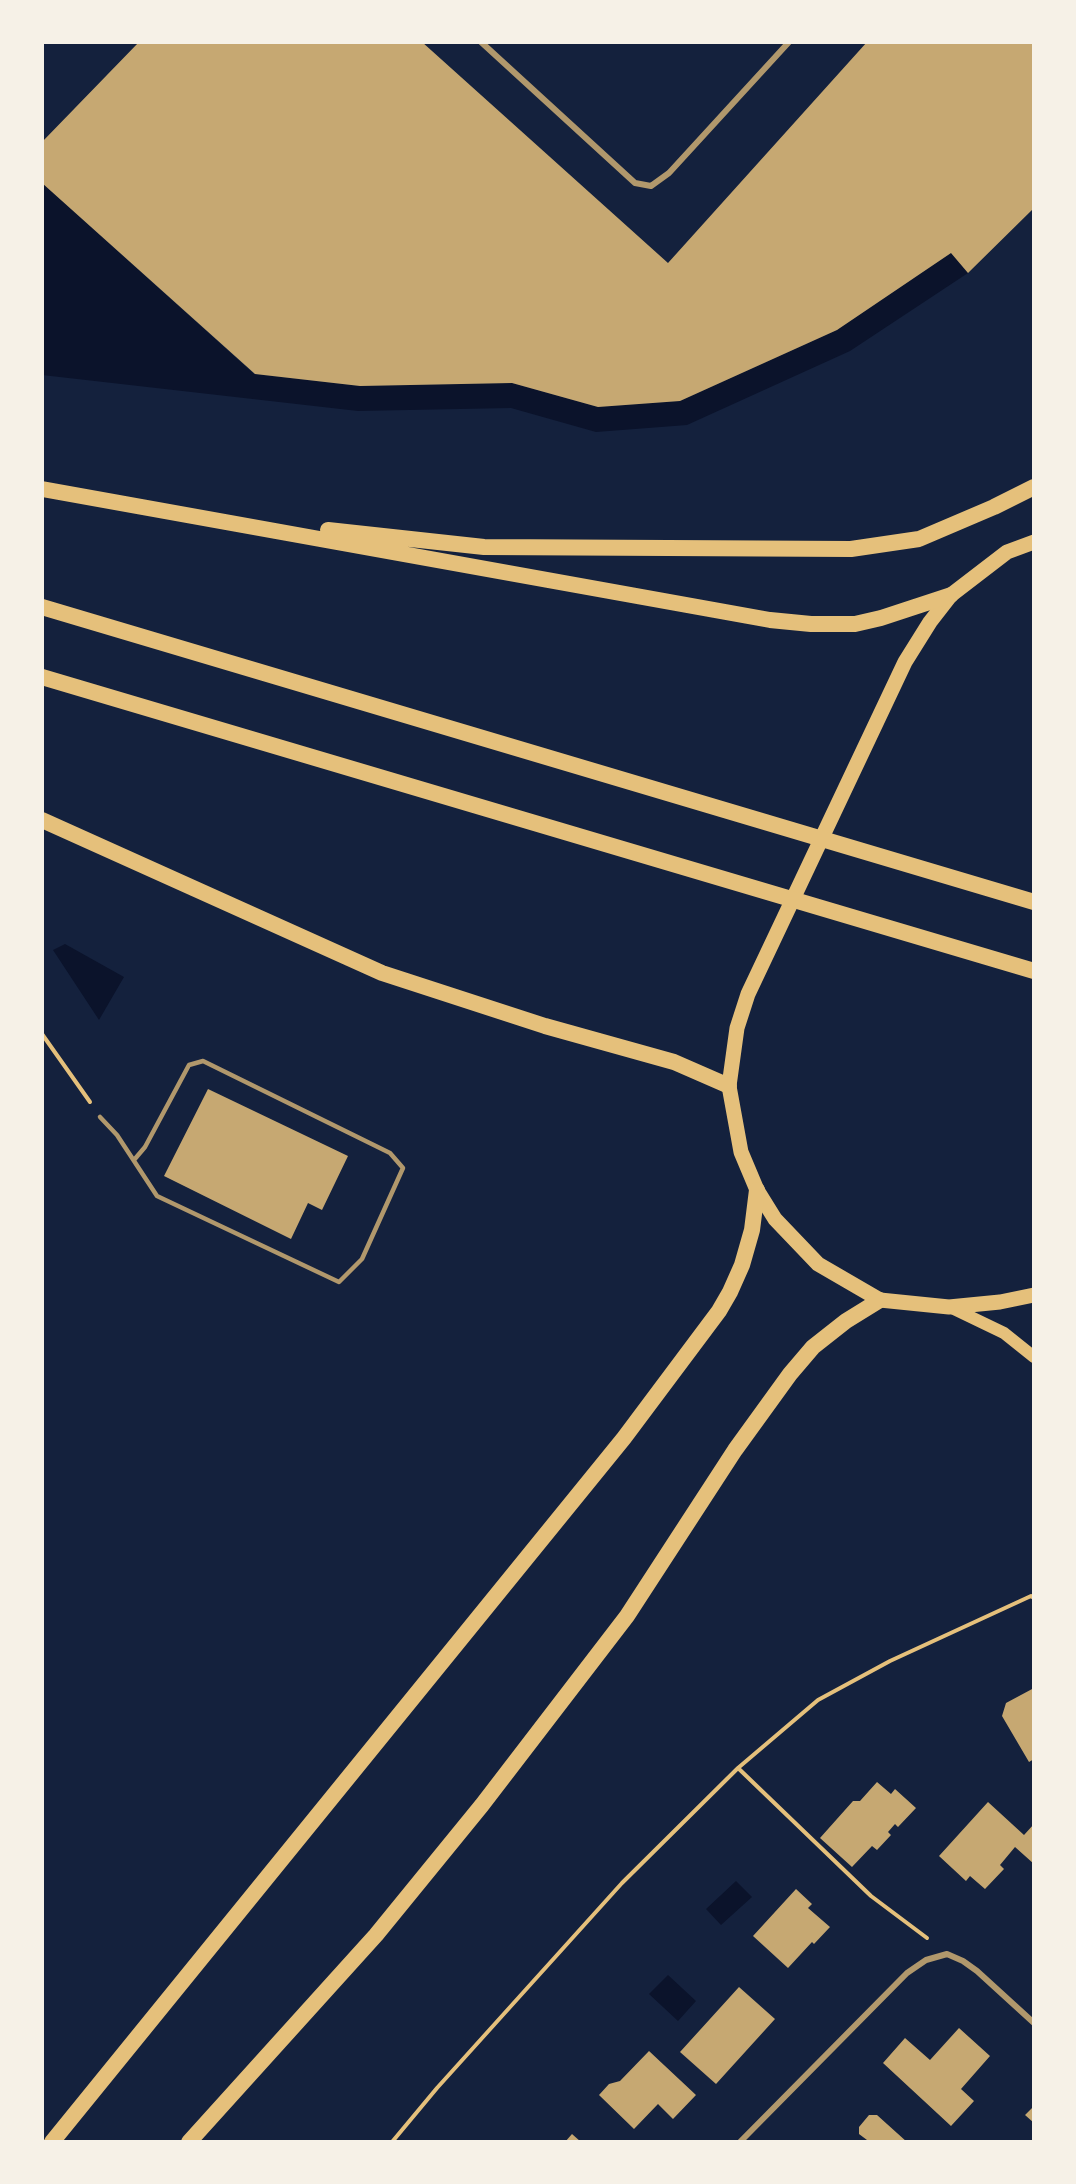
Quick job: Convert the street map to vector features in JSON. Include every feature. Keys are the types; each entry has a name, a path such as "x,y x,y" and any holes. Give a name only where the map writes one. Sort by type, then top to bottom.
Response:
{"highway":[{"path":"184,515 484,547 851,549 919,539 1034,487"},
{"path":"42,489 770,620 811,624 855,624 951,595"},
{"path":"42,607 1034,902"},
{"path":"42,677 1034,971"},
{"path":"42,820 382,974 545,1026 674,1062 729,1086"},
{"path":"52,2142 616,1447 718,1311 730,1292 742,1265 752,1230 757,1190"},
{"path":"189,2142 376,1935 482,1805 627,1616 735,1450 790,1374 813,1347 846,1321 880,1300"}],"main road":[{"path":"1034,542 1007,552 951,595 930,622 905,662 748,994 736,1028 729,1086 741,1152 757,1190 775,1219 818,1264 880,1300 949,1307 1000,1302 1034,1294"},
{"path":"949,1307 1004,1333 1034,1357"}],"street":[{"path":"482,42 635,183 651,186 669,173 789,42"},
{"path":"740,2142 907,1973 926,1960 947,1954 963,1961 1034,2023"}],"lane":[{"path":"100,1117 117,1134 156,1196 339,1282 362,1259 404,1168 390,1153 203,1061 189,1065 145,1147 134,1160"}],"path":[{"path":"42,1034 100,1117"},
{"path":"392,2142 437,2088 622,1883 738,1768 818,1700 890,1661 1031,1596 1034,1598"},
{"path":"738,1768 871,1896 947,1954"}],"water":[{"path":"42,183 254,374 360,386 512,383 598,407 680,401 837,330 951,253 968,273 850,351 687,425 596,432 511,408 358,411 42,375"},
{"path":"65,944 124,977 99,1020 53,950"},
{"path":"736,1881 752,1897 721,1925 706,1909"},
{"path":"668,1975 696,2001 678,2021 649,1994"}],"building":[{"path":"139,42 422,42 668,263 867,42 1034,42 1034,208 968,273 951,253 837,330 680,401 598,407 512,383 360,386 255,374 42,183 42,142"},
{"path":"208,1089 348,1156 322,1210 308,1203 291,1239 164,1176"},
{"path":"1034,1688 1034,1759 1029,1762 1002,1716 1006,1703"},
{"path":"877,1782 891,1794 895,1789 916,1808 898,1827 895,1824 888,1832 891,1835 877,1850 872,1846 852,1867 820,1838 853,1801 860,1801"},
{"path":"988,1802 1024,1835 1034,1824 1034,1864 1015,1847 1000,1865 1004,1869 985,1889 970,1876 966,1881 939,1856"},
{"path":"796,1889 812,1904 808,1908 830,1927 814,1944 812,1942 788,1968 753,1936"},
{"path":"739,1987 775,2019 716,2084 680,2052"},
{"path":"959,2028 990,2056 961,2089 974,2101 951,2126 883,2063 905,2038 930,2060"},
{"path":"649,2051 696,2095 673,2119 658,2104 634,2129 599,2095 609,2084 620,2081"},
{"path":"1034,2106 1034,2123 1025,2115"},
{"path":"869,2115 877,2115 907,2142 866,2142 867,2140 859,2134 859,2127"},
{"path":"572,2134 581,2142 565,2142"}]}
